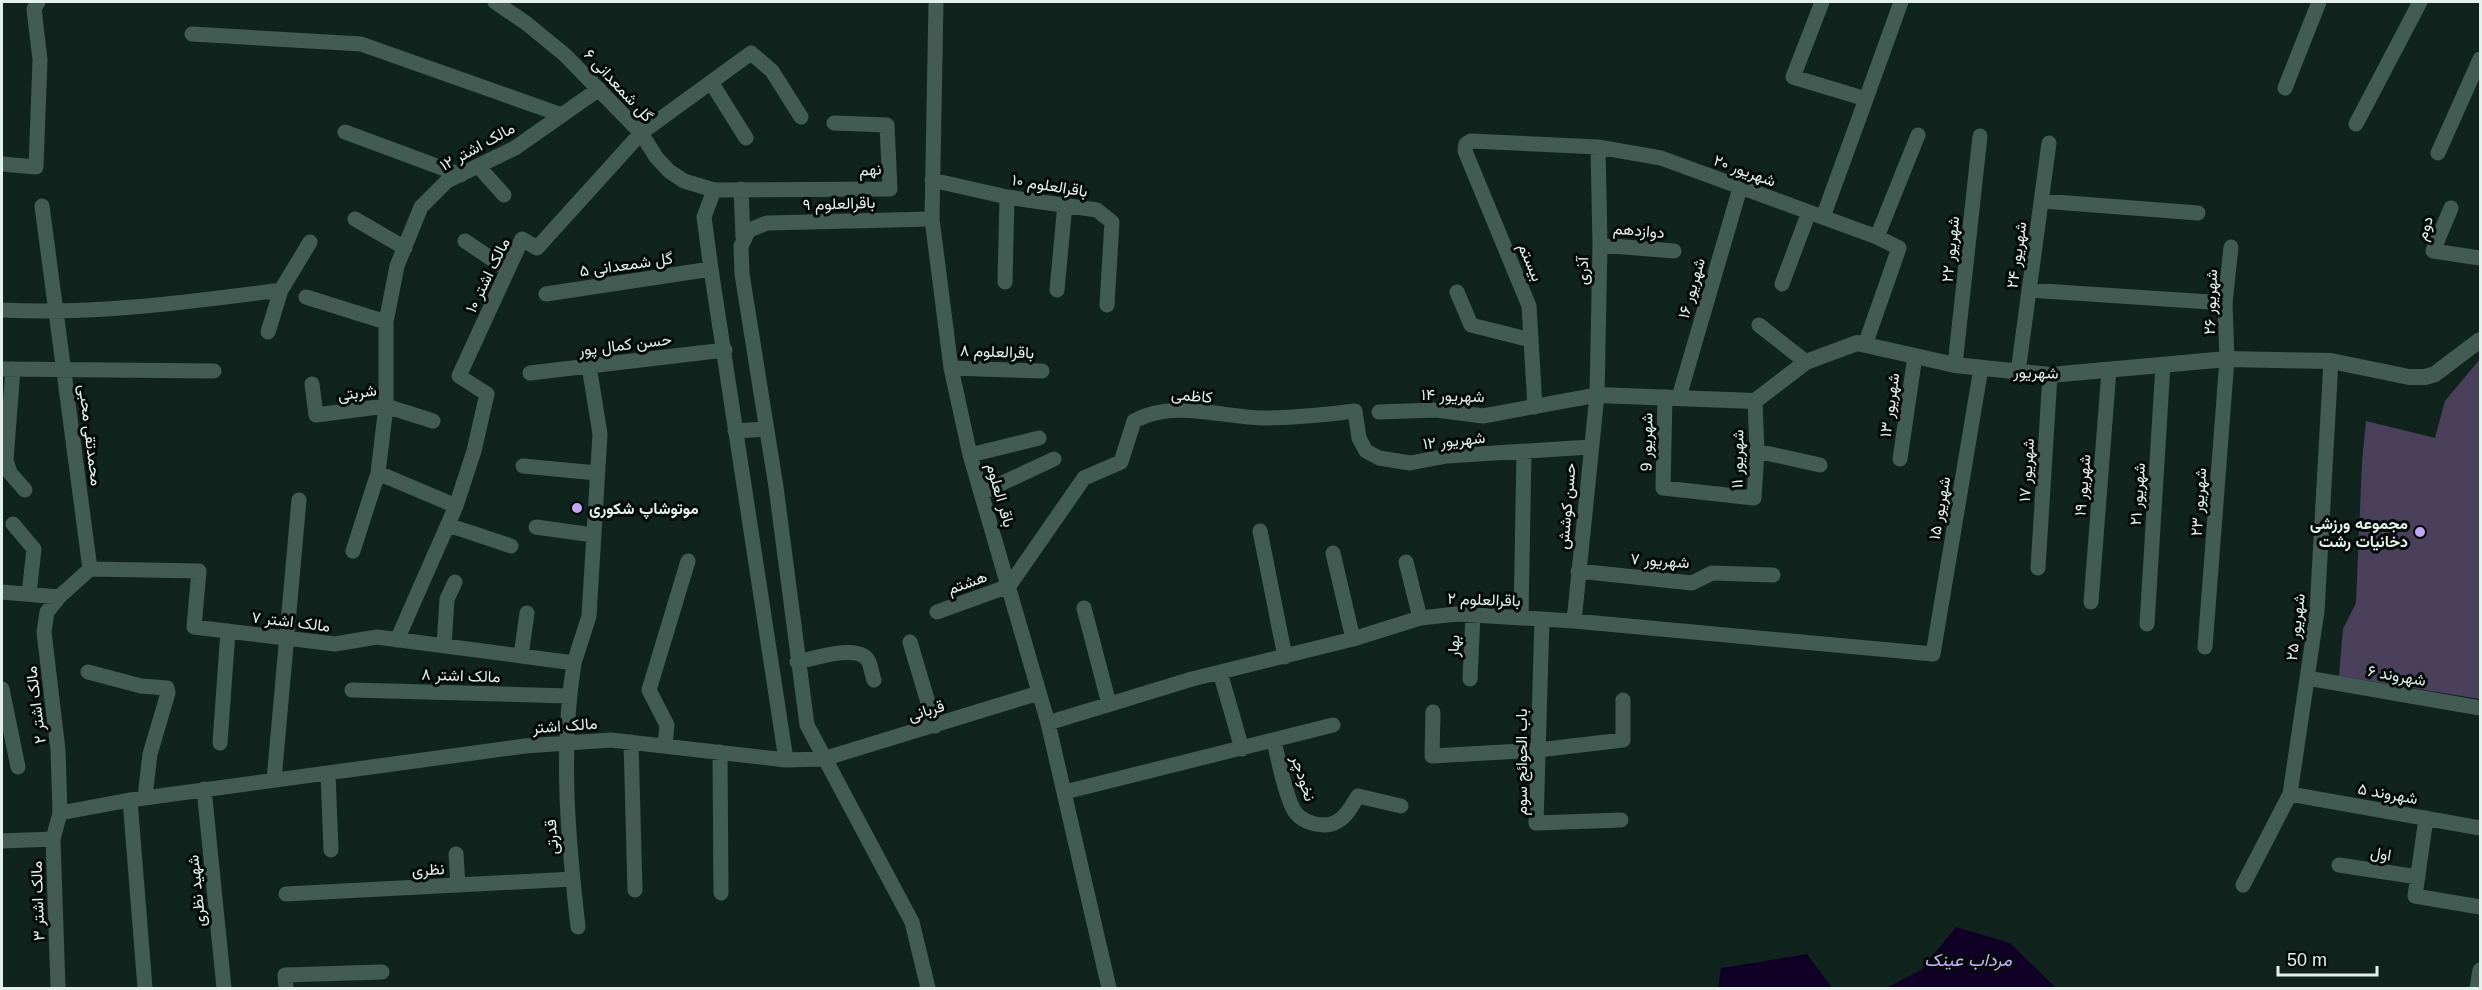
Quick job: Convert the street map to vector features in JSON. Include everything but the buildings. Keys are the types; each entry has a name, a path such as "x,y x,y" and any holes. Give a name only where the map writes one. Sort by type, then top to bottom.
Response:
{"street":[{"path":"2,164 36,167 40,60 34,9 38,2"},
{"name":"گل شمعدانی ۶","path":"495,2 547,38 641,133 656,157 669,171 684,181 741,201"},
{"name":"باقر العلوم","path":"936,2 932,219 951,368 970,455 1048,723 1109,988"},
{"path":"1822,2 1793,77 1866,99"},
{"path":"1782,284 1816,214 1866,99 1901,2"},
{"path":"2285,88 2319,2"},
{"path":"2356,124 2420,2"},
{"path":"192,34 361,44 562,115"},
{"name":"مالک اشتر ۱۰","path":"397,640 456,506 474,451 487,394 459,376 522,239 537,248 641,133 751,53 772,71 801,117"},
{"path":"2438,153 2481,59"},
{"path":"711,82 746,138"},
{"name":"مالک اشتر ۱۲","path":"353,552 378,473 386,406 386,322 397,266 421,207 447,181 515,148 599,89"},
{"name":"نهم","path":"741,201 890,189 887,125 834,123"},
{"path":"345,132 461,175"},
{"path":"1877,237 1918,135"},
{"name":"شهریور ۲۲","path":"1955,365 1980,136"},
{"name":"شهریور ۲۰","path":"1471,141 1598,147 1661,158 1877,237 1899,248 1864,345"},
{"name":"بیستم","path":"1471,141 1466,144 1465,151 1529,306 1535,407"},
{"name":"شهریور ۲۴","path":"2018,372 2049,143"},
{"name":"آذری","path":"1597,395 1600,244 1598,147"},
{"path":"478,166 504,195"},
{"name":"باقرالعلوم ۱۰","path":"932,180 1007,197 1097,210 1112,222 1107,305"},
{"name":"شهریور ۱۶","path":"1672,397 1740,188"},
{"path":"714,190 704,217 786,760"},
{"path":"1005,282 1007,197"},
{"path":"741,201 746,233 741,246 744,284 807,725 823,759 912,922 928,988"},
{"path":"2042,201 2198,213"},
{"path":"1057,290 1065,204"},
{"name":"محمدتقی محبی","path":"42,206 90,569"},
{"name":"دوم","path":"2451,208 2433,251 2481,258"},
{"path":"355,219 405,248"},
{"name":"باقرالعلوم ۹","path":"746,233 767,223 932,219"},
{"path":"465,241 508,270"},
{"path":"268,332 281,290 310,242"},
{"name":"دوازدهم","path":"1600,244 1674,251"},
{"name":"شهریور ۲۶","path":"2227,359 2225,303 2231,246"},
{"name":"گل شمعدانی ۵","path":"546,294 711,269"},
{"path":"2,310 55,313 151,307 281,290"},
{"path":"2029,290 2225,303"},
{"path":"1457,292 1471,325 1531,340"},
{"path":"306,297 386,322"},
{"path":"1759,325 1806,362"},
{"name":"شهریور","path":"1755,401 1806,362 1857,343 1955,365 2050,375 2227,359 2331,361 2409,377 2425,377 2435,374 2481,339"},
{"name":"حسن کمال پور","path":"530,373 725,350"},
{"name":"شهریور ۱۳","path":"1900,459 1915,356"},
{"name":"شهریور ۲۳","path":"2205,647 2227,359"},
{"name":"شهریور ۲۵","path":"2243,885 2290,794 2317,611 2331,361"},
{"name":"شهریور ۲۱","path":"2147,624 2163,365"},
{"path":"566,743 574,663 589,616 600,434 589,366"},
{"name":"باقرالعلوم ۸","path":"951,368 1042,371"},
{"name":"شهریور ۱۵","path":"1933,654 1981,368"},
{"path":"25,490 10,473 6,460 7,369 213,371"},
{"name":"شهریور ۱۹","path":"2091,602 2109,370"},
{"name":"شهریور ۱۷","path":"2038,568 2050,375"},
{"name":"شربتی","path":"312,384 316,416 386,406 433,422"},
{"path":"1597,395 1755,401"},
{"name":"شهریور ۱۴","path":"1378,412 1437,410 1483,416 1597,395"},
{"name":"حسن کوشش","path":"1574,621 1597,395"},
{"name":"شهریور 9","path":"1663,488 1672,397"},
{"name":"شهریور ۱۱","path":"1663,488 1754,498 1757,450 1755,401"},
{"name":"کاظمی","path":"1009,586 1084,478 1121,462 1134,421 1147,414 1172,409 1260,418 1306,417 1355,411"},
{"name":"شهریور ۱۲","path":"1355,411 1359,438 1366,451 1379,458 1410,463 1448,456 1590,447"},
{"path":"735,431 766,429"},
{"path":"970,455 1039,438"},
{"path":"1757,450 1821,465"},
{"path":"1521,618 1524,452"},
{"path":"981,494 1054,459"},
{"path":"522,466 597,473"},
{"path":"378,473 456,506"},
{"path":"274,780 299,500"},
{"path":"14,524 34,549 29,594"},
{"path":"448,525 511,546"},
{"path":"536,527 593,535"},
{"path":"1260,531 1285,657"},
{"path":"1333,553 1353,639"},
{"path":"666,746 667,725 649,690 688,561"},
{"path":"1406,562 1420,618"},
{"path":"2,592 58,597 90,569"},
{"name":"مالک اشتر ۷","path":"90,569 199,572 194,627 335,644 376,637 574,663"},
{"name":"شهریور ۷","path":"1578,571 1692,583 1712,573 1773,575"},
{"path":"444,646 447,599 455,582"},
{"name":"هشتم","path":"936,612 1009,586"},
{"name":"مالک اشتر ۲","path":"58,597 47,612 44,632 58,750 60,813"},
{"path":"1084,608 1109,704"},
{"path":"521,656 527,613"},
{"name":"باقرالعلوم ۲","path":"1048,723 1220,672 1353,639 1420,618 1473,615 1574,621 1933,654"},
{"name":"بهار","path":"1470,679 1473,615"},
{"name":"باب الحوائج سوم","path":"1542,620 1536,823 1621,820"},
{"path":"220,743 228,631"},
{"path":"910,642 935,726"},
{"path":"797,662 848,651 858,652 868,660 874,680"},
{"path":"88,672 141,686 167,688 168,693 137,799 144,988"},
{"path":"1220,672 1242,749"},
{"name":"شهروند ۶","path":"2307,678 2481,708"},
{"path":"2,689 18,767"},
{"name":"مالک اشتر ۸","path":"352,690 569,696"},
{"name":"قربانی","path":"823,759 1039,693"},
{"path":"1433,712 1432,756 1538,750 1623,740 1623,700"},
{"path":"1065,792 1333,726"},
{"name":"مالک اشتر","path":"60,813 204,789 525,746 566,743 611,740 786,760 823,759"},
{"name":"نخودچر","path":"1274,741 1295,813 1306,820 1325,825 1337,822 1347,813 1358,796 1401,806"},
{"path":"631,742 635,890"},
{"name":"قدرتی","path":"566,743 567,803 578,927"},
{"path":"720,752 721,893"},
{"path":"328,773 331,850"},
{"name":"شهید نظری","path":"204,789 224,988"},
{"name":"شهروند ۵","path":"2290,794 2481,828"},
{"name":"مالک اشتر ۳","path":"58,988 53,839 60,813"},
{"path":"2426,818 2415,896 2481,907"},
{"path":"2,841 53,839"},
{"path":"456,854 458,885"},
{"name":"اول","path":"2339,865 2418,877"},
{"name":"نظری","path":"285,894 573,879"},
{"path":"2477,988 2481,970"},
{"path":"286,988 285,975 382,972"}],"shaded area":[{"name":"مجموعه ورزشی دخانیات رشت","path":"2480,359 2480,699 2339,676 2343,629 2356,603 2366,421 2435,438 2445,401"}],"water":[{"name":"مرداب عینک","path":"1956,927 2010,943 2056,988 1886,988 1921,970"},
{"path":"1807,954 1832,988 1718,988 1721,968"}],"place":[{"name":"موتوشاپ شکوری","path":"577,508"},
{"name":"مجموعه ورزشی دخانیات رشت","path":"2420,532"}]}
